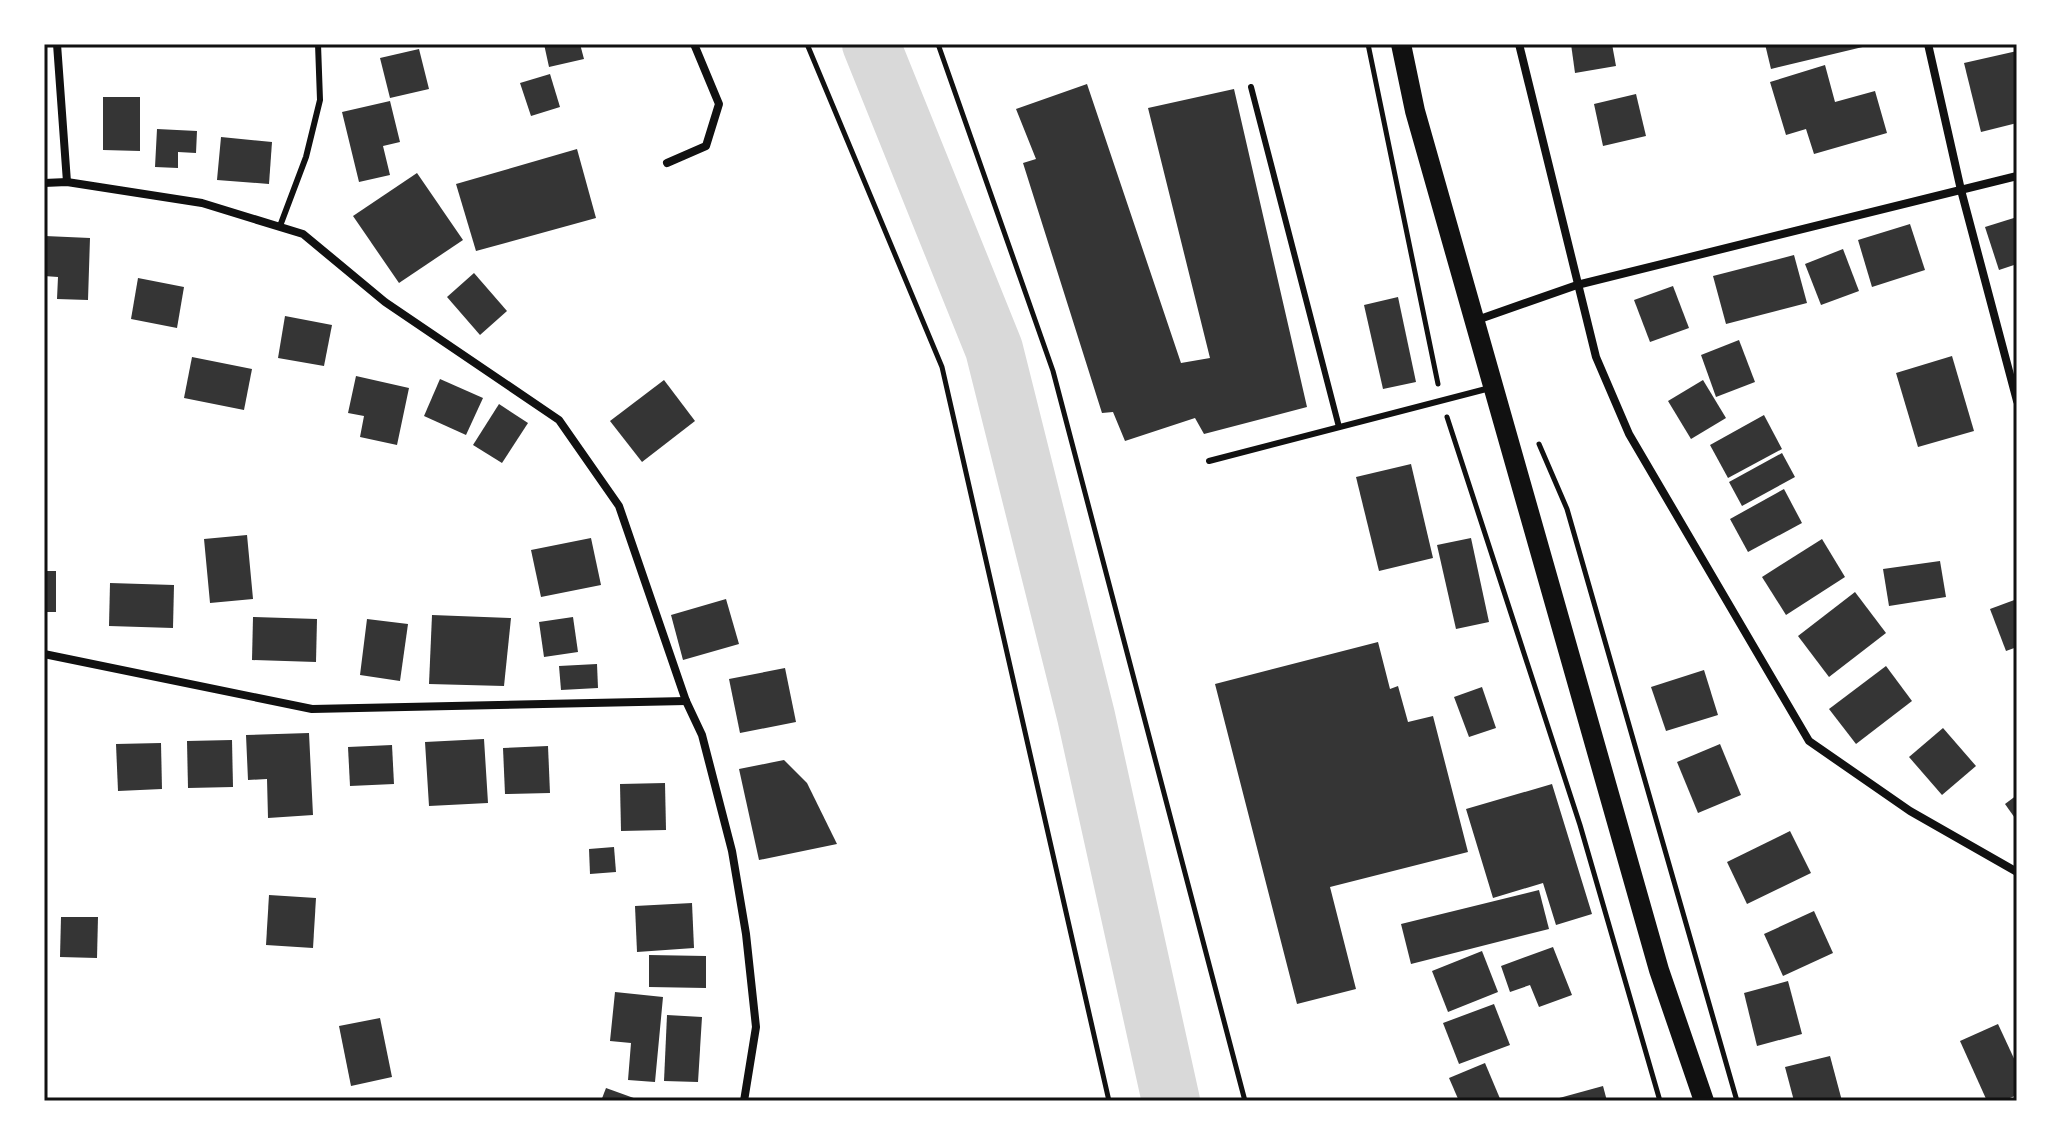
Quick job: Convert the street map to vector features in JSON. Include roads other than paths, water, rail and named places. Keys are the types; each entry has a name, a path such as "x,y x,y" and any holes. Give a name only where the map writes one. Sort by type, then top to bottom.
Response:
{"main road":[{"path":"1401,44 1415,111 1659,970 1704,1101"}],"street":[{"path":"57,44 67,182"},
{"path":"667,163 706,146 719,104 694,44"},
{"path":"1519,44 1596,357 1629,434 1809,741 1910,811 2017,872"},
{"path":"1928,44 1961,190 2017,401"},
{"path":"1475,320 1577,285 2017,176"},
{"path":"44,183 67,182 202,203 303,234 385,302 559,420 619,506 686,701 702,735 732,851 746,934 756,1027 744,1101"},
{"path":"44,654 312,709 686,701"}],"lane":[{"path":"280,226 306,157 320,100 318,44"},
{"path":"1251,87 1339,427"},
{"path":"1209,461 1493,387"}],"waterway":[{"path":"871,44 994,349 1086,716 1171,1101"}]}
